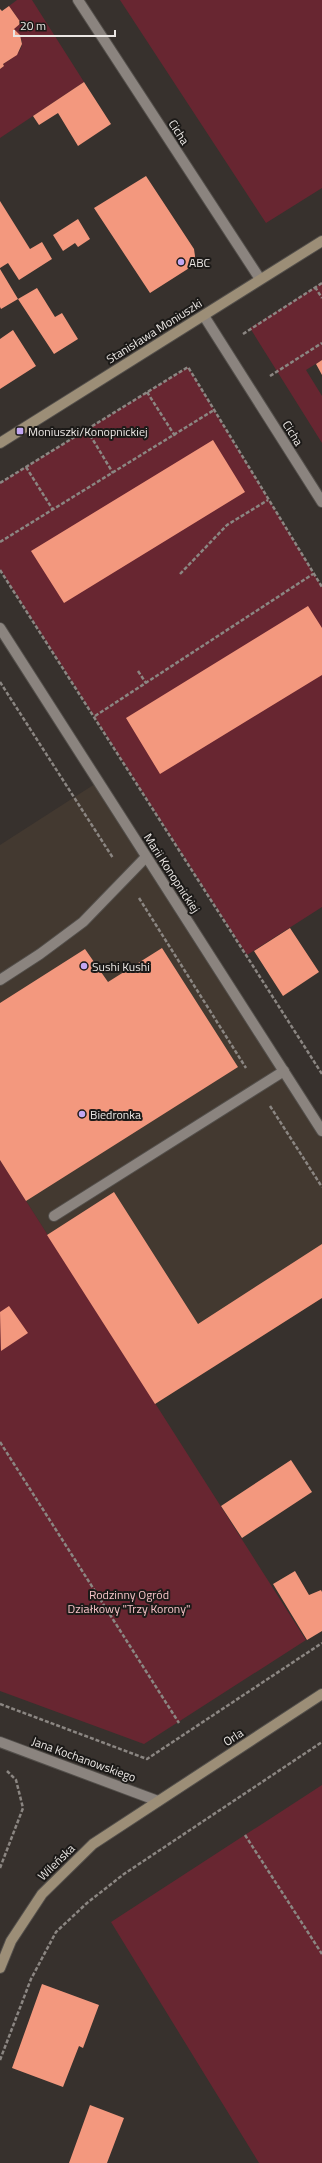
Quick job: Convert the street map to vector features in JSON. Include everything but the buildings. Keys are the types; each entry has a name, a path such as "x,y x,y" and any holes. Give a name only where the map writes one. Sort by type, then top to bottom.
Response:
{"street":[{"name":"Cicha","path":"78,0 260,279"},
{"name":"Stanisława Moniuszki","path":"0,444 322,241"},
{"name":"Cicha","path":"204,316 322,502"},
{"name":"Marii Konopnickiej","path":"0,628 322,1131"},
{"path":"0,980 40,954 83,922 146,857"},
{"path":"54,1216 284,1071"},
{"name":"Orla","path":"158,1801 322,1694"},
{"name":"Jana Kochanowskiego","path":"0,1742 158,1801"},
{"name":"Wileńska","path":"0,1968 11,1941 42,1894 93,1844 158,1801"}],"path":[{"path":"242,333 322,283"},
{"path":"315,287 322,298"},
{"path":"269,376 322,343"},
{"path":"0,483 188,367 322,587"},
{"path":"147,392 175,436"},
{"path":"0,542 175,436 214,410"},
{"path":"87,430 114,473"},
{"path":"26,467 53,510"},
{"path":"180,574 227,525 268,500"},
{"path":"0,570 95,716 322,1074"},
{"path":"95,716 313,574"},
{"path":"138,671 146,683"},
{"path":"0,682 322,1187"},
{"path":"0,1442 179,1723"},
{"path":"0,1704 147,1759 322,1643"},
{"path":"0,2060 31,1979 56,1932 87,1903 124,1874 322,1742"},
{"path":"0,1868 23,1808 16,1780 5,1769"},
{"path":"245,1835 322,1954"}],"shaded area":[{"path":"98,782 322,1131 322,1298 155,1404 0,1160 0,845"}],"green space":[{"path":"17,0 32,0 84,82 0,138 0,69 4,66 3,64 18,53 22,45 22,40 14,29 21,23 9,6"},
{"path":"120,0 322,0 322,188 266,223"},
{"path":"322,283 322,360 306,370 322,396 322,443 250,328"},
{"path":"188,367 322,587 322,907 247,955 0,569 0,483"},
{"name":"Rodzinny Ogród Działkowy \"Trzy Korony\"","path":"0,1160 306,1640 144,1744 0,1691"},
{"path":"322,1785 322,2163 259,2163 111,1922"}],"place":[{"name":"ABC","path":"181,262"},
{"name":"Moniuszki/Konopnickiej","path":"20,431"},
{"name":"Sushi Kushi","path":"84,966"},
{"name":"Biedronka","path":"82,1114"}]}
